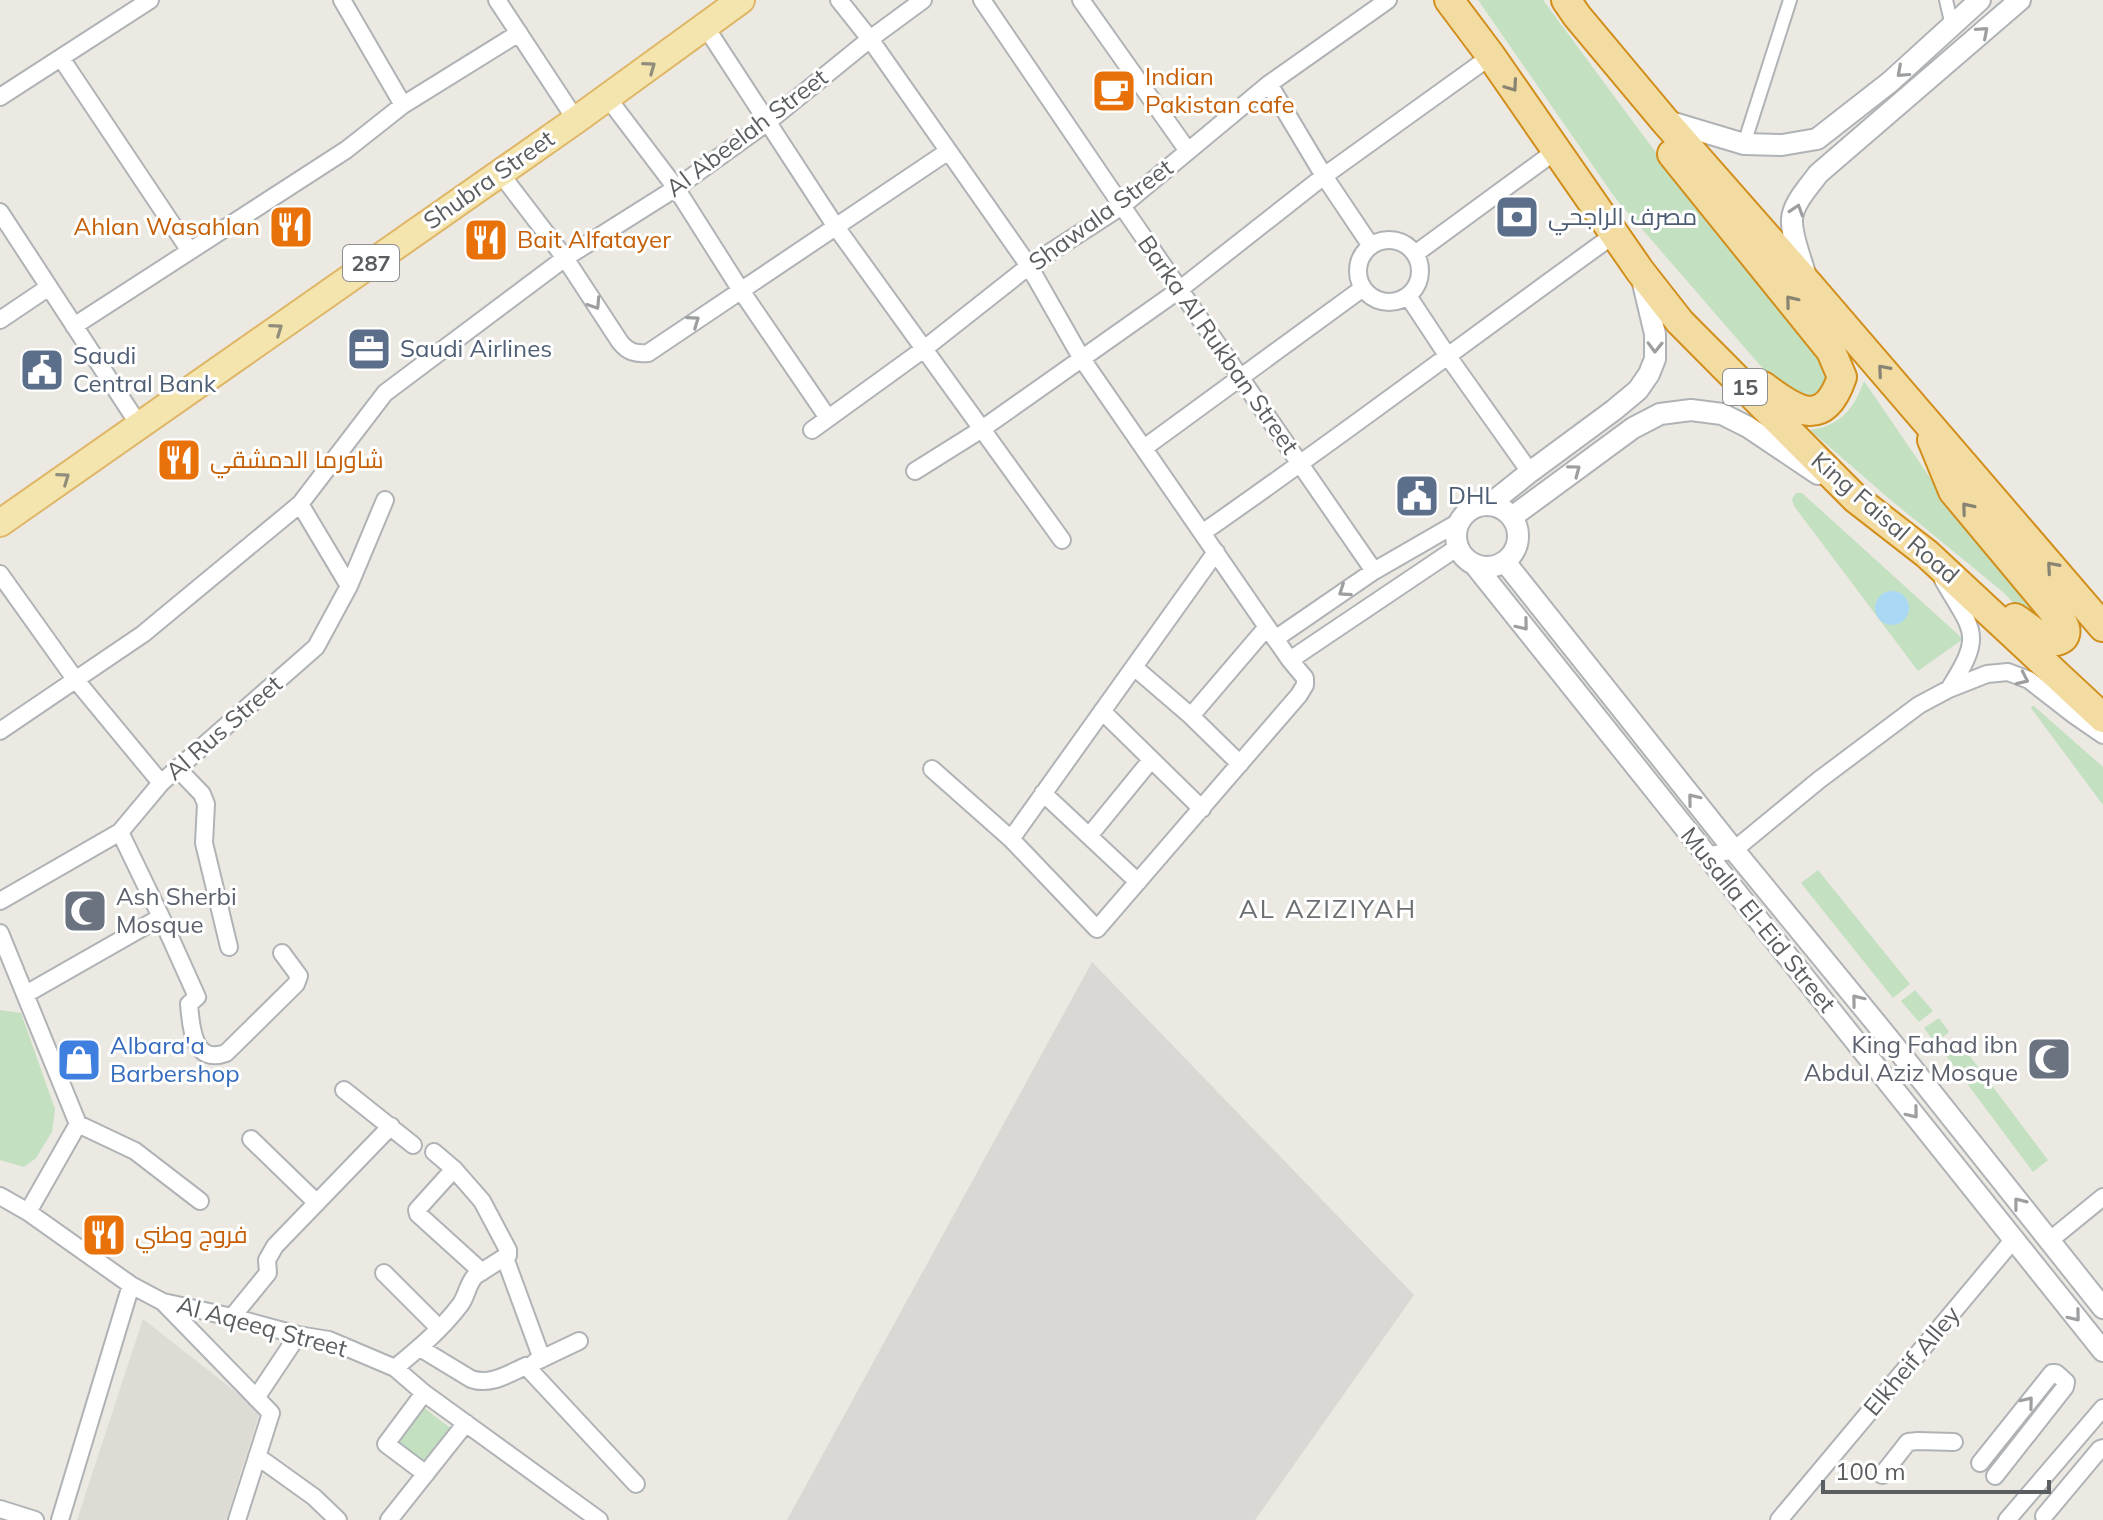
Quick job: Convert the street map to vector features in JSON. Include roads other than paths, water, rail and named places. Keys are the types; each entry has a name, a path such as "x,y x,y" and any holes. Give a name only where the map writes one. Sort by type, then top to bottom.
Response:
{"highway":[{"name":"King Faisal Road","path":"1449,0 1640,271 1680,322 1855,498 1927,554 2103,718"},
{"path":"1571,8 1664,120 2103,627"},
{"path":"1571,8 1680,166 1831,351 1842,377 1837,391 1823,408 1807,411 1788,405 1680,322"},
{"path":"1921,415 1953,491 2058,617 2065,627 2065,635 2056,641 2049,640 1948,573"}],"main road":[{"name":"Shubra Street","path":"0,523 576,120 741,0"}],"street":[{"path":"0,97 150,0"},
{"path":"342,0 403,105"},
{"path":"497,0 576,120"},
{"path":"839,0 870,39 1029,266 1082,359 1305,678 1299,695 1097,929 1011,839 932,769"},
{"name":"Al Abeelah Street","path":"0,731 143,634 300,504 385,393 565,258 676,188 769,121 923,0"},
{"name":"Barka Al Rukban Street","path":"982,0 1374,571"},
{"path":"1081,0 1188,151"},
{"name":"Shawala Street","path":"812,430 924,349 1029,266 1122,206 1269,84 1388,0"},
{"path":"1744,144 1790,0"},
{"path":"1946,0 1952,26"},
{"path":"1664,120 1744,144 1782,145 1817,139 1890,82 1980,0"},
{"path":"1809,285 1792,218 1802,195 1818,174 2020,0"},
{"path":"705,26 836,227 1062,540"},
{"path":"74,326 346,150 403,105 519,33"},
{"path":"915,471 982,429 1179,290 1324,176 1491,56"},
{"path":"61,58 190,251"},
{"path":"1269,84 1324,176 1371,246"},
{"path":"607,97 676,188 828,418"},
{"path":"1415,254 1557,150"},
{"path":"500,173 565,258 626,350 637,354 648,353 947,152"},
{"path":"0,212 139,425"},
{"path":"1202,533 1615,234"},
{"path":"1383,240 1401,242 1415,254 1419,281 1408,296 1399,301 1379,301 1370,296 1358,279 1360,259 1371,246 1383,240"},
{"path":"1191,716 1271,633 1459,522 1472,508 1490,504 1638,390 1655,359 1655,334 1640,271"},
{"path":"0,320 49,287"},
{"path":"1144,448 1363,288"},
{"path":"1408,296 1530,472"},
{"path":"1512,517 1633,428 1660,414 1691,410 1722,414 1748,427 1855,498"},
{"name":"Al Rus Street","path":"0,901 120,832 161,783 316,647 349,586 385,500"},
{"path":"300,504 349,586"},
{"path":"1459,522 1456,530 1462,554 1474,564 1490,567 1505,562 1512,555 1519,536 1517,526 1506,511 1490,504"},
{"path":"1290,660 1458,547"},
{"path":"1011,839 1216,552"},
{"path":"1927,554 1969,625 1973,640 1970,654 1949,689"},
{"name":"Musalla El-Eid Street","path":"1505,562 2103,1308"},
{"name":"Musalla El-Eid Street","path":"1474,564 2103,1351"},
{"path":"0,574 75,679 161,783"},
{"path":"1134,667 1240,764"},
{"path":"1707,856 1734,850 1819,780 1919,705 1987,674 2008,672 2029,680 2103,735"},
{"path":"1102,711 1202,809"},
{"path":"1089,836 1151,760"},
{"path":"177,768 202,794 206,804 204,843 229,947"},
{"path":"1043,793 1138,882"},
{"path":"120,832 197,997 189,1004 191,1034 206,1054 216,1057 226,1053 296,984 299,976 282,953"},
{"path":"26,994 161,917"},
{"path":"0,933 78,1124 135,1151 200,1201"},
{"path":"344,1090 413,1145"},
{"path":"28,1212 78,1124"},
{"path":"232,1317 268,1273 267,1260 275,1246 391,1126"},
{"path":"251,1139 317,1203"},
{"path":"395,1368 439,1328 465,1298 471,1281 508,1255 488,1209 454,1169 434,1152"},
{"path":"454,1169 417,1210 418,1214 482,1272"},
{"name":"Al Aqeeq Street","path":"0,1196 28,1212 131,1285 163,1302 329,1340 395,1368 424,1393 599,1520"},
{"path":"2049,1241 2103,1197"},
{"name":"Elkheif Alley","path":"1779,1520 2014,1239"},
{"path":"505,1258 534,1363 636,1484"},
{"path":"384,1273 439,1328"},
{"path":"60,1520 131,1285"},
{"path":"163,1302 271,1413 237,1520"},
{"path":"256,1398 298,1335"},
{"path":"420,1348 479,1382 490,1381 534,1363 579,1341"},
{"path":"1980,1463 2052,1373 2056,1373 2066,1382 2065,1387 1995,1476"},
{"path":"424,1393 386,1444 426,1474"},
{"path":"2007,1520 2103,1408"},
{"path":"396,1518 466,1423"},
{"path":"1882,1475 1908,1442 1954,1442"},
{"path":"2049,1518 2103,1448"},
{"path":"257,1456 314,1497 338,1520"},
{"path":"2049,1518 2103,1461"},
{"path":"0,1509 35,1520"}],"water":[{"path":"1892,591 1904,596 1909,608 1904,620 1892,625 1880,620 1875,608 1880,596"}],"place":[{"name":"Indian Pakistan cafe","path":"1114,91"},
{"name":"مصرف الراجحي","path":"1517,217"},
{"name":"Ahlan Wasahlan","path":"291,227"},
{"name":"Bait Alfatayer","path":"486,240"},
{"name":"Saudi Airlines","path":"369,349"},
{"name":"Saudi Central Bank","path":"42,370"},
{"name":"شاورما الدمشقي","path":"179,460"},
{"name":"DHL","path":"1417,496"},
{"name":"Ash Sherbi Mosque","path":"85,911"},
{"name":"King Fahad ibn Abdul Aziz Mosque","path":"2049,1059"},
{"name":"Albara'a Barbershop","path":"79,1060"},
{"name":"فروج وطني","path":"104,1235"}],"district":[{"name":"AL AZIZIYAH","path":"1328,909"}]}
